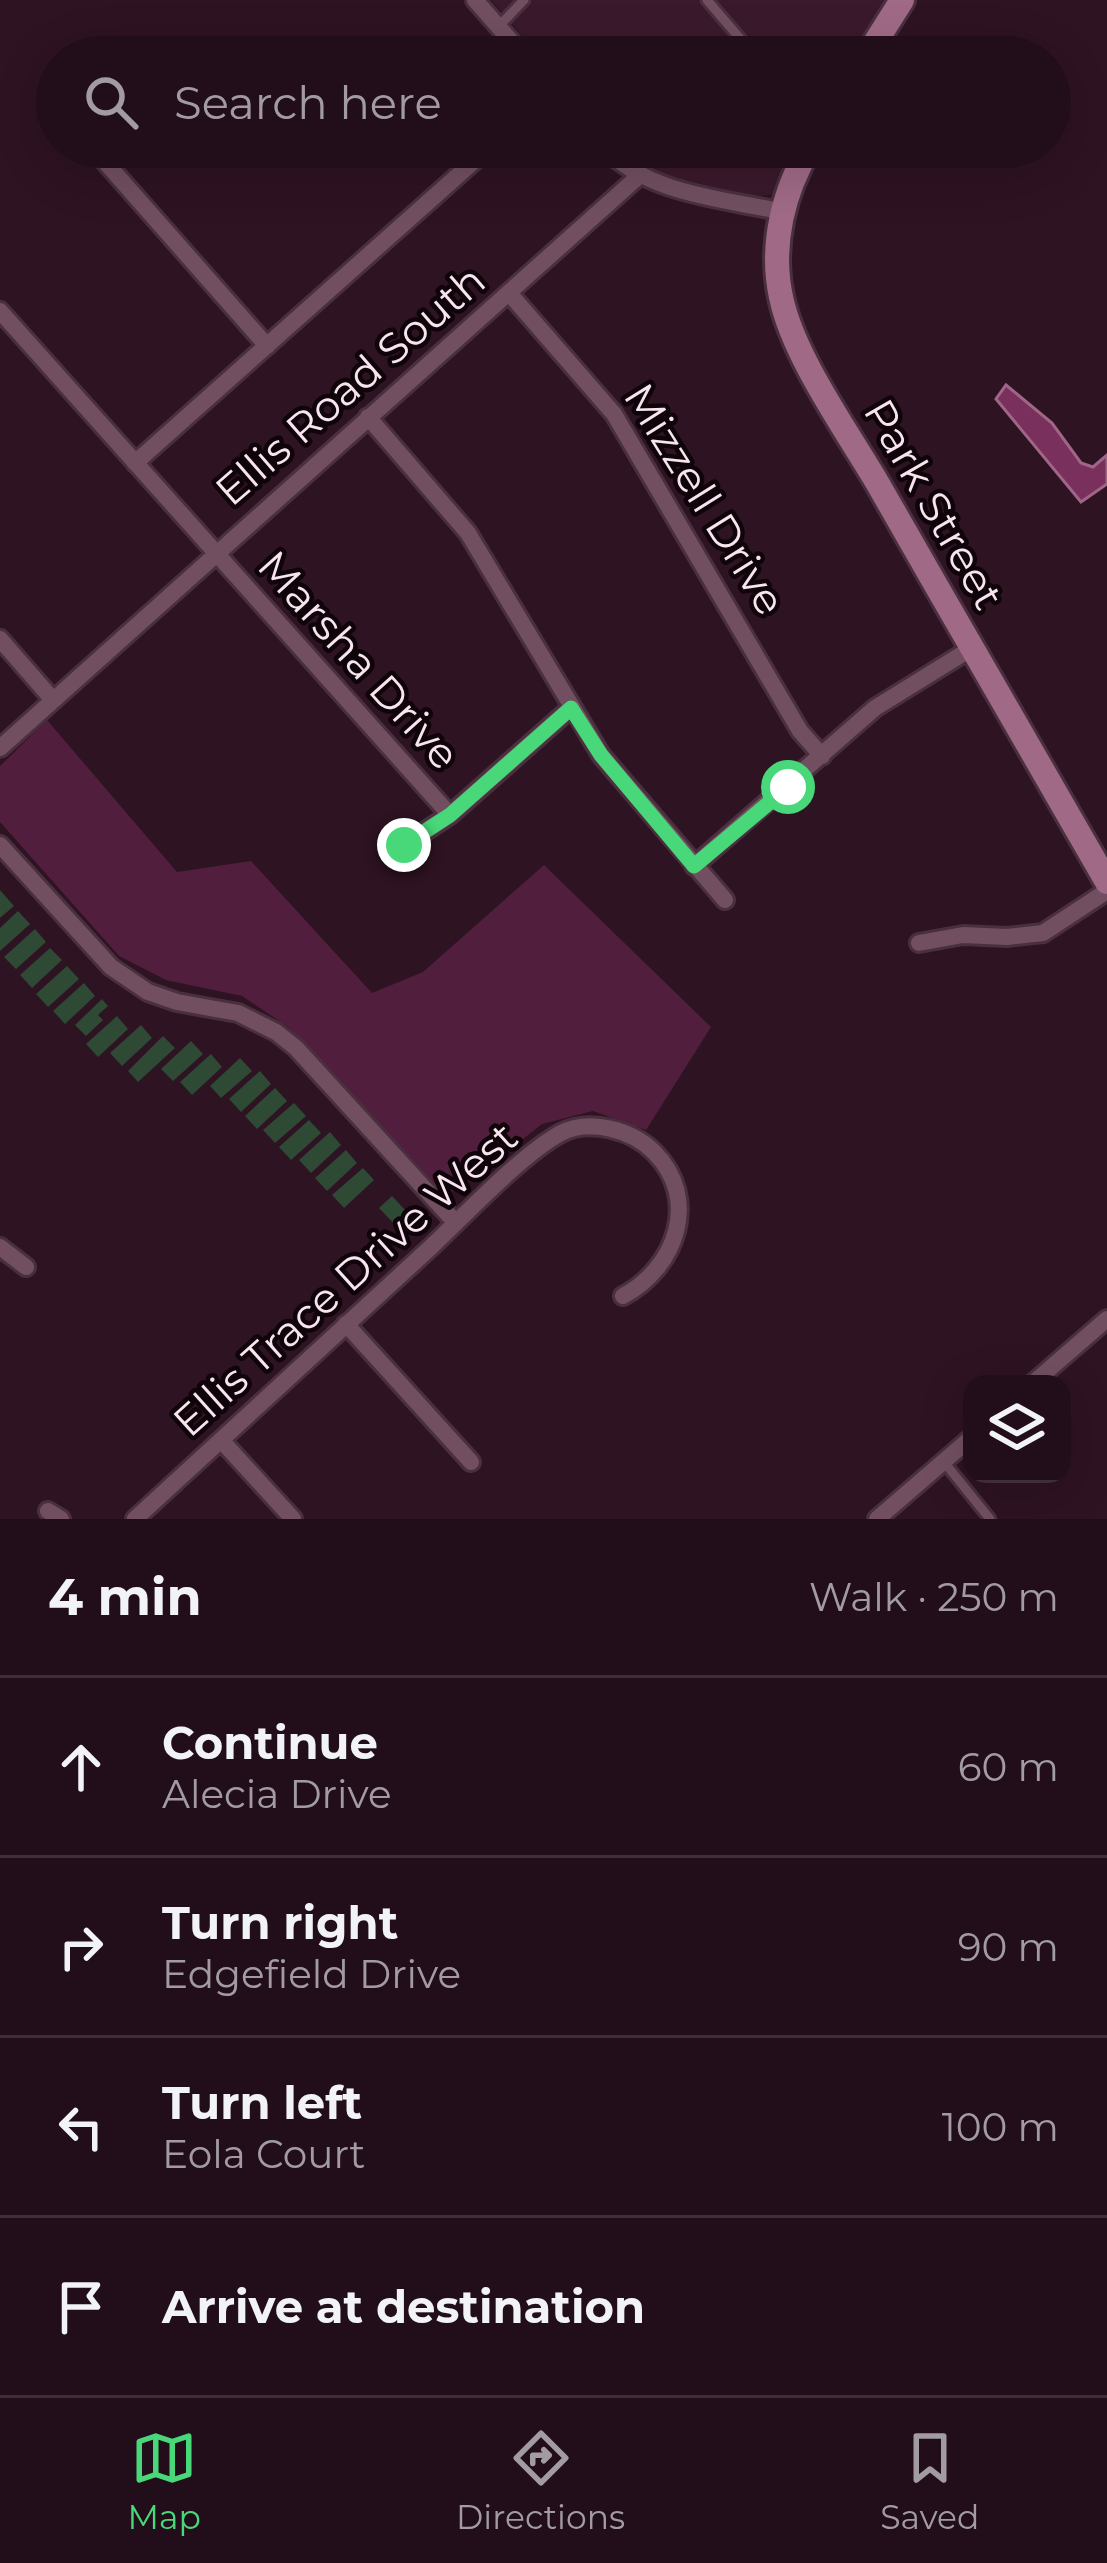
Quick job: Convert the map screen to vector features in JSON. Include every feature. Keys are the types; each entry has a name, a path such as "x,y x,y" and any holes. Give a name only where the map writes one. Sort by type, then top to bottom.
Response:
{"street":[{"path":"475,0 506,36"},
{"path":"879,36 902,0"},
{"path":"110,168 267,346"},
{"path":"135,463 466,168"},
{"path":"629,168 660,185 783,212"},
{"name":"Park Street","path":"801,168 783,212 777,245 788,321 1107,886"},
{"name":"Ellis Road South","path":"0,748 639,176"},
{"name":"Mizzell Drive","path":"508,293 614,414 800,731 822,756"},
{"name":"Marsha Drive","path":"0,311 450,815"},
{"path":"368,417 468,533 601,755 725,900"},
{"path":"0,639 53,700"},
{"path":"694,866 901,689 972,648"},
{"path":"404,845 450,815 571,708"},
{"path":"0,845 127,980 177,1002 256,1021 296,1048 456,1223"},
{"path":"919,944 963,935 1007,937 1043,932 1107,886"},
{"name":"Ellis Trace Drive West","path":"135,1519 456,1223 564,1131 602,1127 633,1137 666,1166 676,1185 680,1220 668,1254 657,1272 623,1296"},
{"path":"0,1247 26,1268"},
{"path":"1042,1375 1107,1319"},
{"path":"346,1324 471,1462"},
{"path":"221,1440 293,1519"},
{"path":"877,1519 963,1445"}],"lane":[{"path":"498,27 524,0"},
{"path":"707,0 739,36"},
{"path":"944,1462 990,1519"}],"shaded area":[{"path":"491,0 892,0 871,36 523,36"},
{"path":"792,168 772,195 753,196 641,170"},
{"path":"1006,385 1052,423 1081,463 1093,467 1107,455 1107,484 1081,502 996,399"},
{"path":"47,720 177,872 251,861 372,993 423,972 544,865 711,1027 646,1130 593,1111 542,1124 457,1191 443,1192 288,1027 242,996 166,980 119,956 0,822 0,766"}],"building":[{"path":"0,890 14,906 0,918"},
{"path":"18,911 30,924 0,951 0,928"},
{"path":"35,929 46,942 16,969 4,957"},
{"path":"50,948 62,960 32,988 20,975"},
{"path":"67,966 79,979 48,1007 36,994"},
{"path":"84,983 95,996 65,1024 53,1011"},
{"path":"102,999 108,1006 98,1015 103,1020 86,1036 75,1025"},
{"path":"117,1016 128,1029 98,1057 86,1044"},
{"path":"141,1025 152,1038 122,1066 110,1053"},
{"path":"163,1036 175,1048 138,1082 128,1071"},
{"path":"191,1041 203,1054 173,1081 161,1069"},
{"path":"211,1054 222,1067 192,1095 180,1082"},
{"path":"240,1058 252,1071 221,1098 210,1086"},
{"path":"260,1071 271,1084 241,1112 229,1099"},
{"path":"275,1088 287,1101 257,1129 245,1116"},
{"path":"294,1103 306,1116 275,1143 263,1130"},
{"path":"309,1120 321,1133 291,1160 279,1147"},
{"path":"330,1132 341,1145 311,1173 299,1160"},
{"path":"346,1150 357,1163 327,1191 315,1178"},
{"path":"363,1168 374,1180 344,1208 332,1195"},
{"path":"392,1196 408,1213 407,1224 400,1230 379,1208"}],"route":[{"path":"404,845 450,815 571,708 601,755 694,866 788,787"}]}
